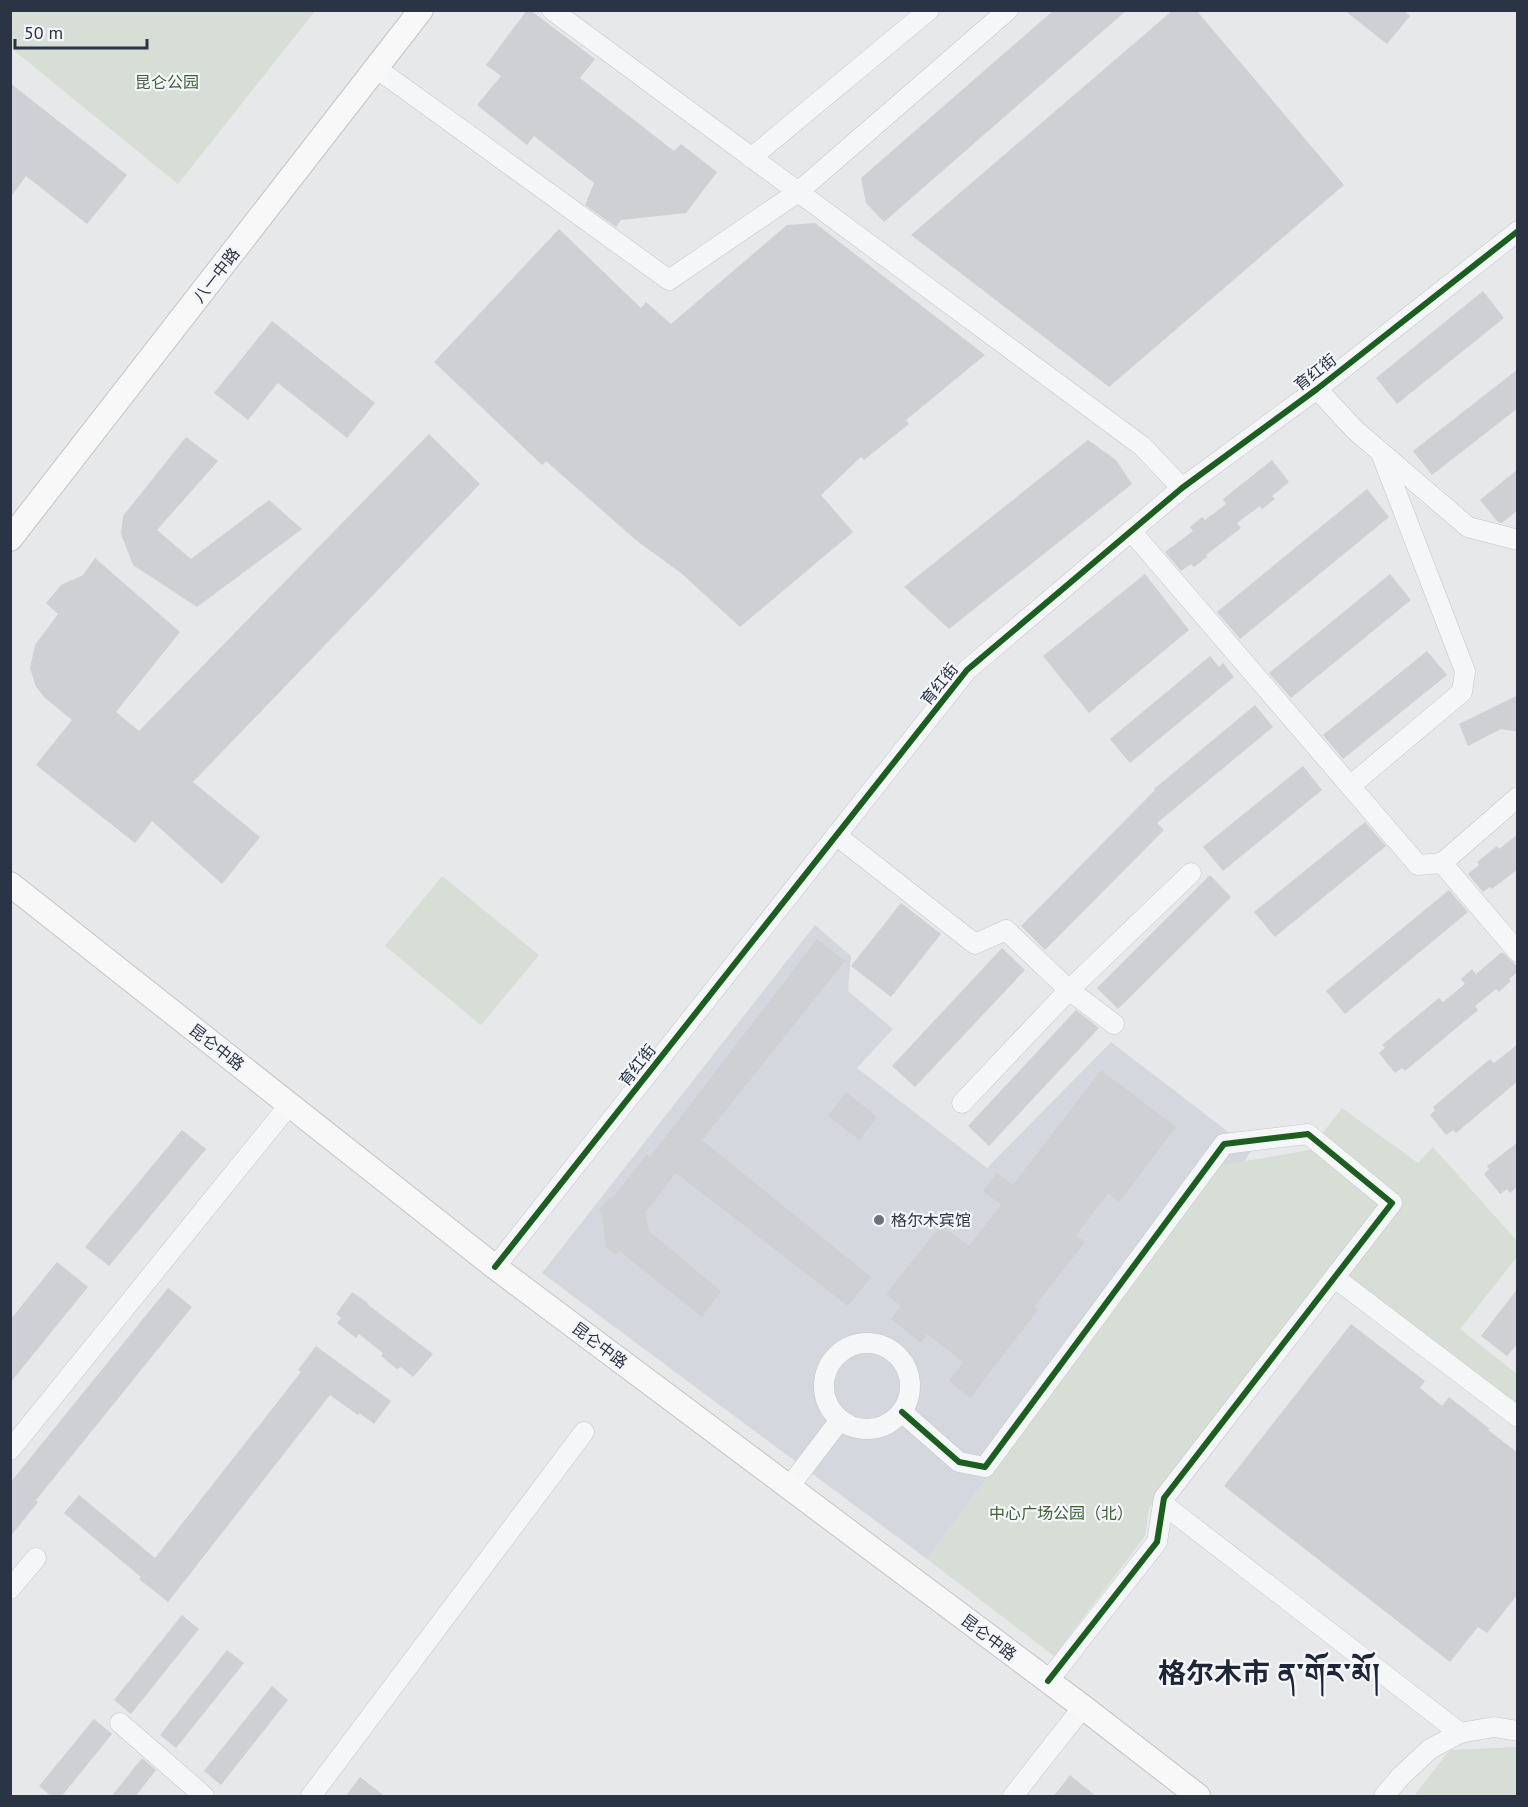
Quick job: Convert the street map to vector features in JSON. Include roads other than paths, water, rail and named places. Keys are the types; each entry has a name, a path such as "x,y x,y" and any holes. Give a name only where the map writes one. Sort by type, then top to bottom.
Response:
{"main road":[{"name":"八一中路","path":"10,539 421,10"},
{"name":"昆仑中路","path":"10,884 495,1267 1083,1707 1198,1797"}],"street":[{"path":"552,10 1142,446 1182,488"},
{"path":"751,158 929,10"},
{"path":"376,68 669,280 798,192 1008,10"},
{"name":"育红街","path":"495,1267 967,670 1182,488 1317,388 1518,231"},
{"path":"1317,388 1355,430 1468,528 1518,540"},
{"path":"1350,786 1462,692 1464,671 1381,453"},
{"path":"1132,532 1418,866 1442,863 1518,797"},
{"path":"836,835 975,944 1006,930 1069,990 1114,1024"},
{"path":"1442,863 1518,952"},
{"path":"962,1103 1069,990 1191,873"},
{"path":"10,1450 290,1104"},
{"path":"902,1412 959,1462 985,1467 1224,1144 1308,1134 1392,1203 1164,1498 1156,1542 1048,1681"},
{"path":"1335,1278 1518,1418"},
{"path":"873,1342 887,1347 899,1356 908,1369 911,1384 909,1399 902,1412 886,1425 866,1429 853,1427 840,1420 831,1410 825,1398 826,1371 833,1359 844,1349 858,1343 873,1342"},
{"path":"789,1487 840,1420"},
{"path":"311,1797 584,1432"},
{"path":"1163,1504 1460,1733"},
{"path":"10,1590 36,1558"},
{"path":"1013,1797 1083,1707"},
{"path":"120,1723 204,1797"},
{"path":"1384,1797 1401,1776 1430,1749 1460,1733 1514,1724"}],"place":[{"name":"格尔木宾馆","path":"879,1220"}],"district":[{"name":"格尔木市 ན་གོར་མོ།","path":"1269,1672"}],"park label":[{"name":"昆仑公园","path":"167,82"},
{"name":"中心广场公园（北）","path":"1061,1513"}]}
